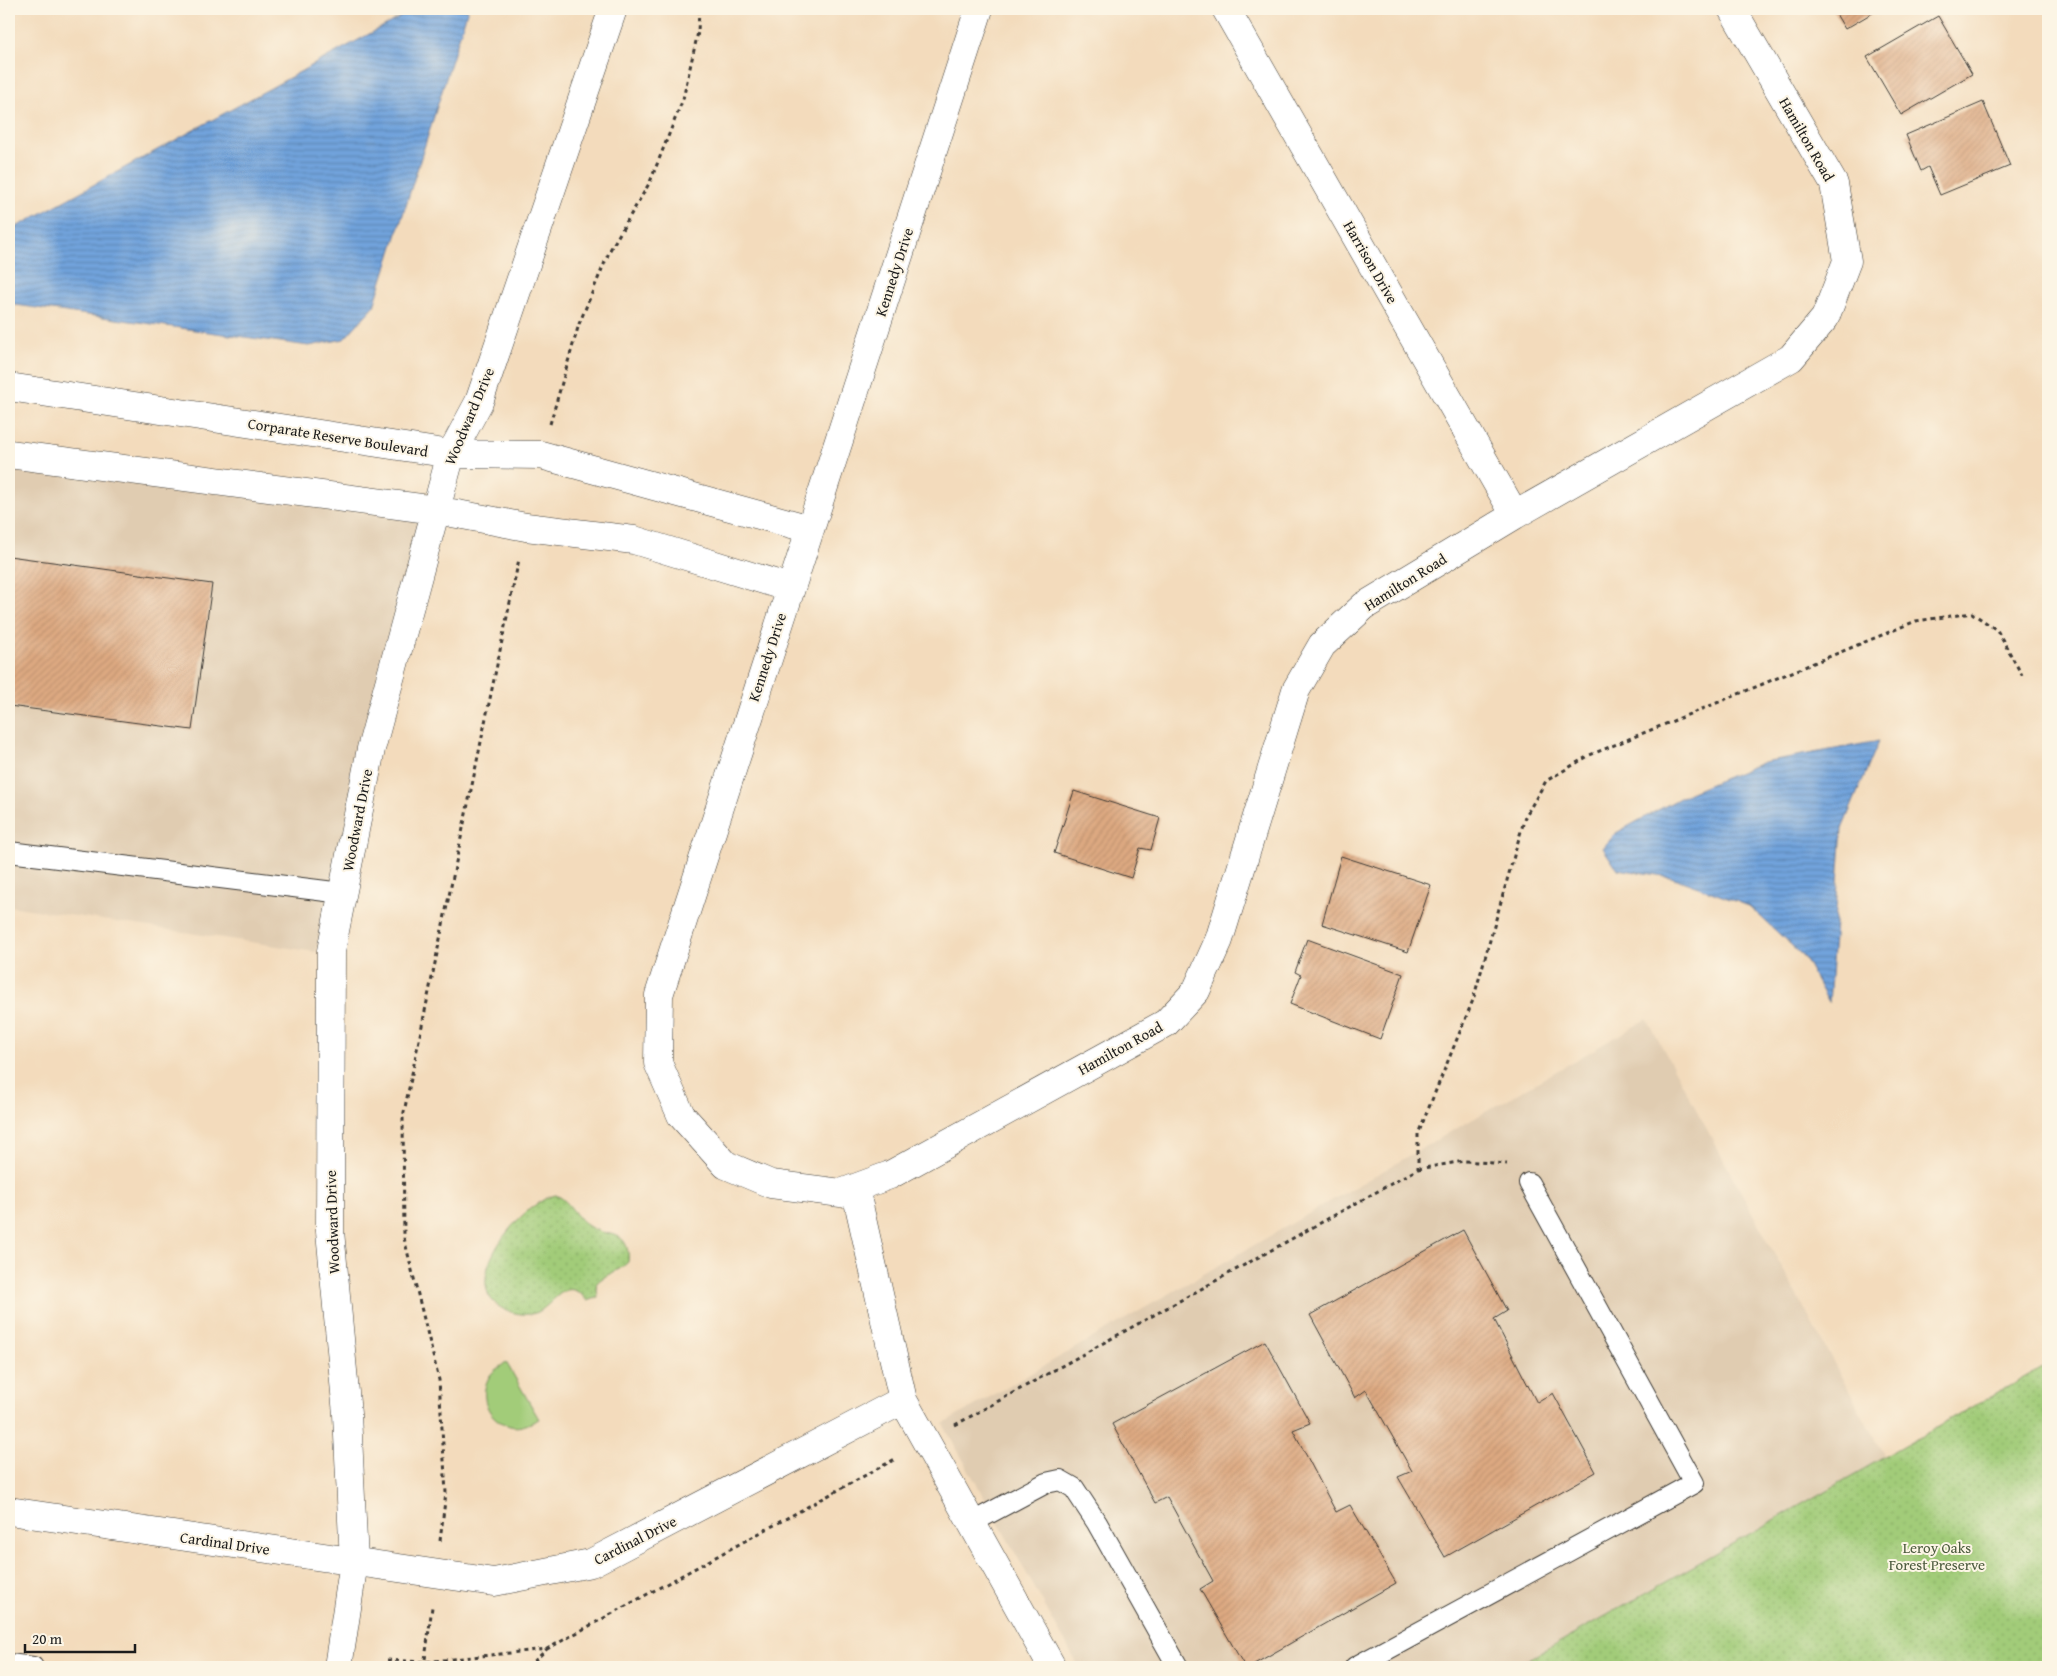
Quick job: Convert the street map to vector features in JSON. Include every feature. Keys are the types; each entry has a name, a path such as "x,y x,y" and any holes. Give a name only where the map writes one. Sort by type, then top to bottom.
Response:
{"street":[{"name":"Woodward Drive","path":"338,1667 354,1562 347,1414 330,1231 331,951 370,749 451,454 479,402 614,9"},
{"name":"Kennedy Drive","path":"855,1188 841,1193 771,1184 726,1165 681,1115 658,1063 659,995 979,9"},
{"name":"Harrison Drive","path":"1226,9 1515,514"},
{"name":"Hamilton Road","path":"855,1188 890,1175 1166,1023 1196,991 1219,940 1296,690 1322,645 1364,606 1515,514 1790,358 1825,318 1846,261 1834,184 1732,9"},
{"name":"Corparate Reserve Boulevard","path":"9,387 451,454 541,455 810,529"},
{"path":"9,454 436,510 526,527 634,540 790,588"},
{"path":"855,1188 903,1400 1052,1667"},
{"name":"Cardinal Drive","path":"9,1511 494,1582 591,1563 903,1400"}],"lane":[{"path":"9,852 342,893"},
{"path":"1355,1667 1694,1483 1529,1183"},
{"path":"971,1523 1046,1483 1060,1480 1074,1488 1097,1523 1178,1667"},
{"path":"9,1664 34,1667"}],"path":[{"path":"541,455 579,324 610,250 650,182 683,99 698,32 698,9"},
{"path":"440,1544 446,1493 439,1380 404,1238 403,1117 526,527"},
{"path":"1418,1169 1418,1134 1473,1000 1525,817 1546,781 1590,755 1916,621 1972,613 1997,630 2022,675"},
{"path":"958,1423 1418,1169 1464,1161 1506,1163 1529,1183"},
{"path":"528,1667 547,1649 903,1454"},
{"path":"424,1667 433,1598"},
{"path":"387,1660 425,1662 547,1649"}],"shaded area":[{"path":"9,465 423,521 316,952 9,906"},
{"path":"1647,1019 1885,1457 1516,1667 1079,1667 943,1424"}],"green space":[{"path":"556,1195 566,1201 585,1224 623,1240 628,1251 628,1262 620,1269 603,1277 596,1284 598,1297 587,1301 580,1293 567,1290 538,1312 523,1314 508,1311 492,1300 486,1285 488,1266 497,1247 525,1213 541,1201"},
{"path":"506,1362 539,1419 518,1427 502,1423 495,1418 490,1412 485,1398 487,1382 491,1374"},
{"name":"Leroy Oaks Forest Preserve","path":"2048,1364 2048,1667 1516,1667"}],"water":[{"path":"415,9 468,9 374,306 344,339 309,346 9,304 9,231"},
{"path":"1879,741 1842,829 1829,1003 1803,956 1749,906 1671,877 1617,869 1603,848 1616,833 1689,793 1764,762"}],"building":[{"path":"1833,9 1879,9 1845,29"},
{"path":"1938,16 1972,74 1901,115 1867,57"},
{"path":"1983,102 2010,166 1940,195 1928,167 1921,171 1906,135"},
{"path":"9,556 212,584 192,730 9,706"},
{"path":"1074,791 1160,818 1151,850 1140,848 1131,878 1054,853"},
{"path":"1341,856 1431,885 1408,952 1322,924"},
{"path":"1307,939 1403,974 1380,1039 1290,1004 1301,975 1295,972"},
{"path":"1463,1230 1507,1311 1494,1319 1537,1403 1553,1393 1596,1472 1445,1557 1398,1477 1412,1471 1366,1390 1355,1398 1310,1315"},
{"path":"1265,1341 1310,1423 1293,1430 1336,1512 1350,1505 1396,1583 1249,1667 1245,1667 1200,1589 1213,1581 1167,1497 1155,1503 1112,1424"}]}
